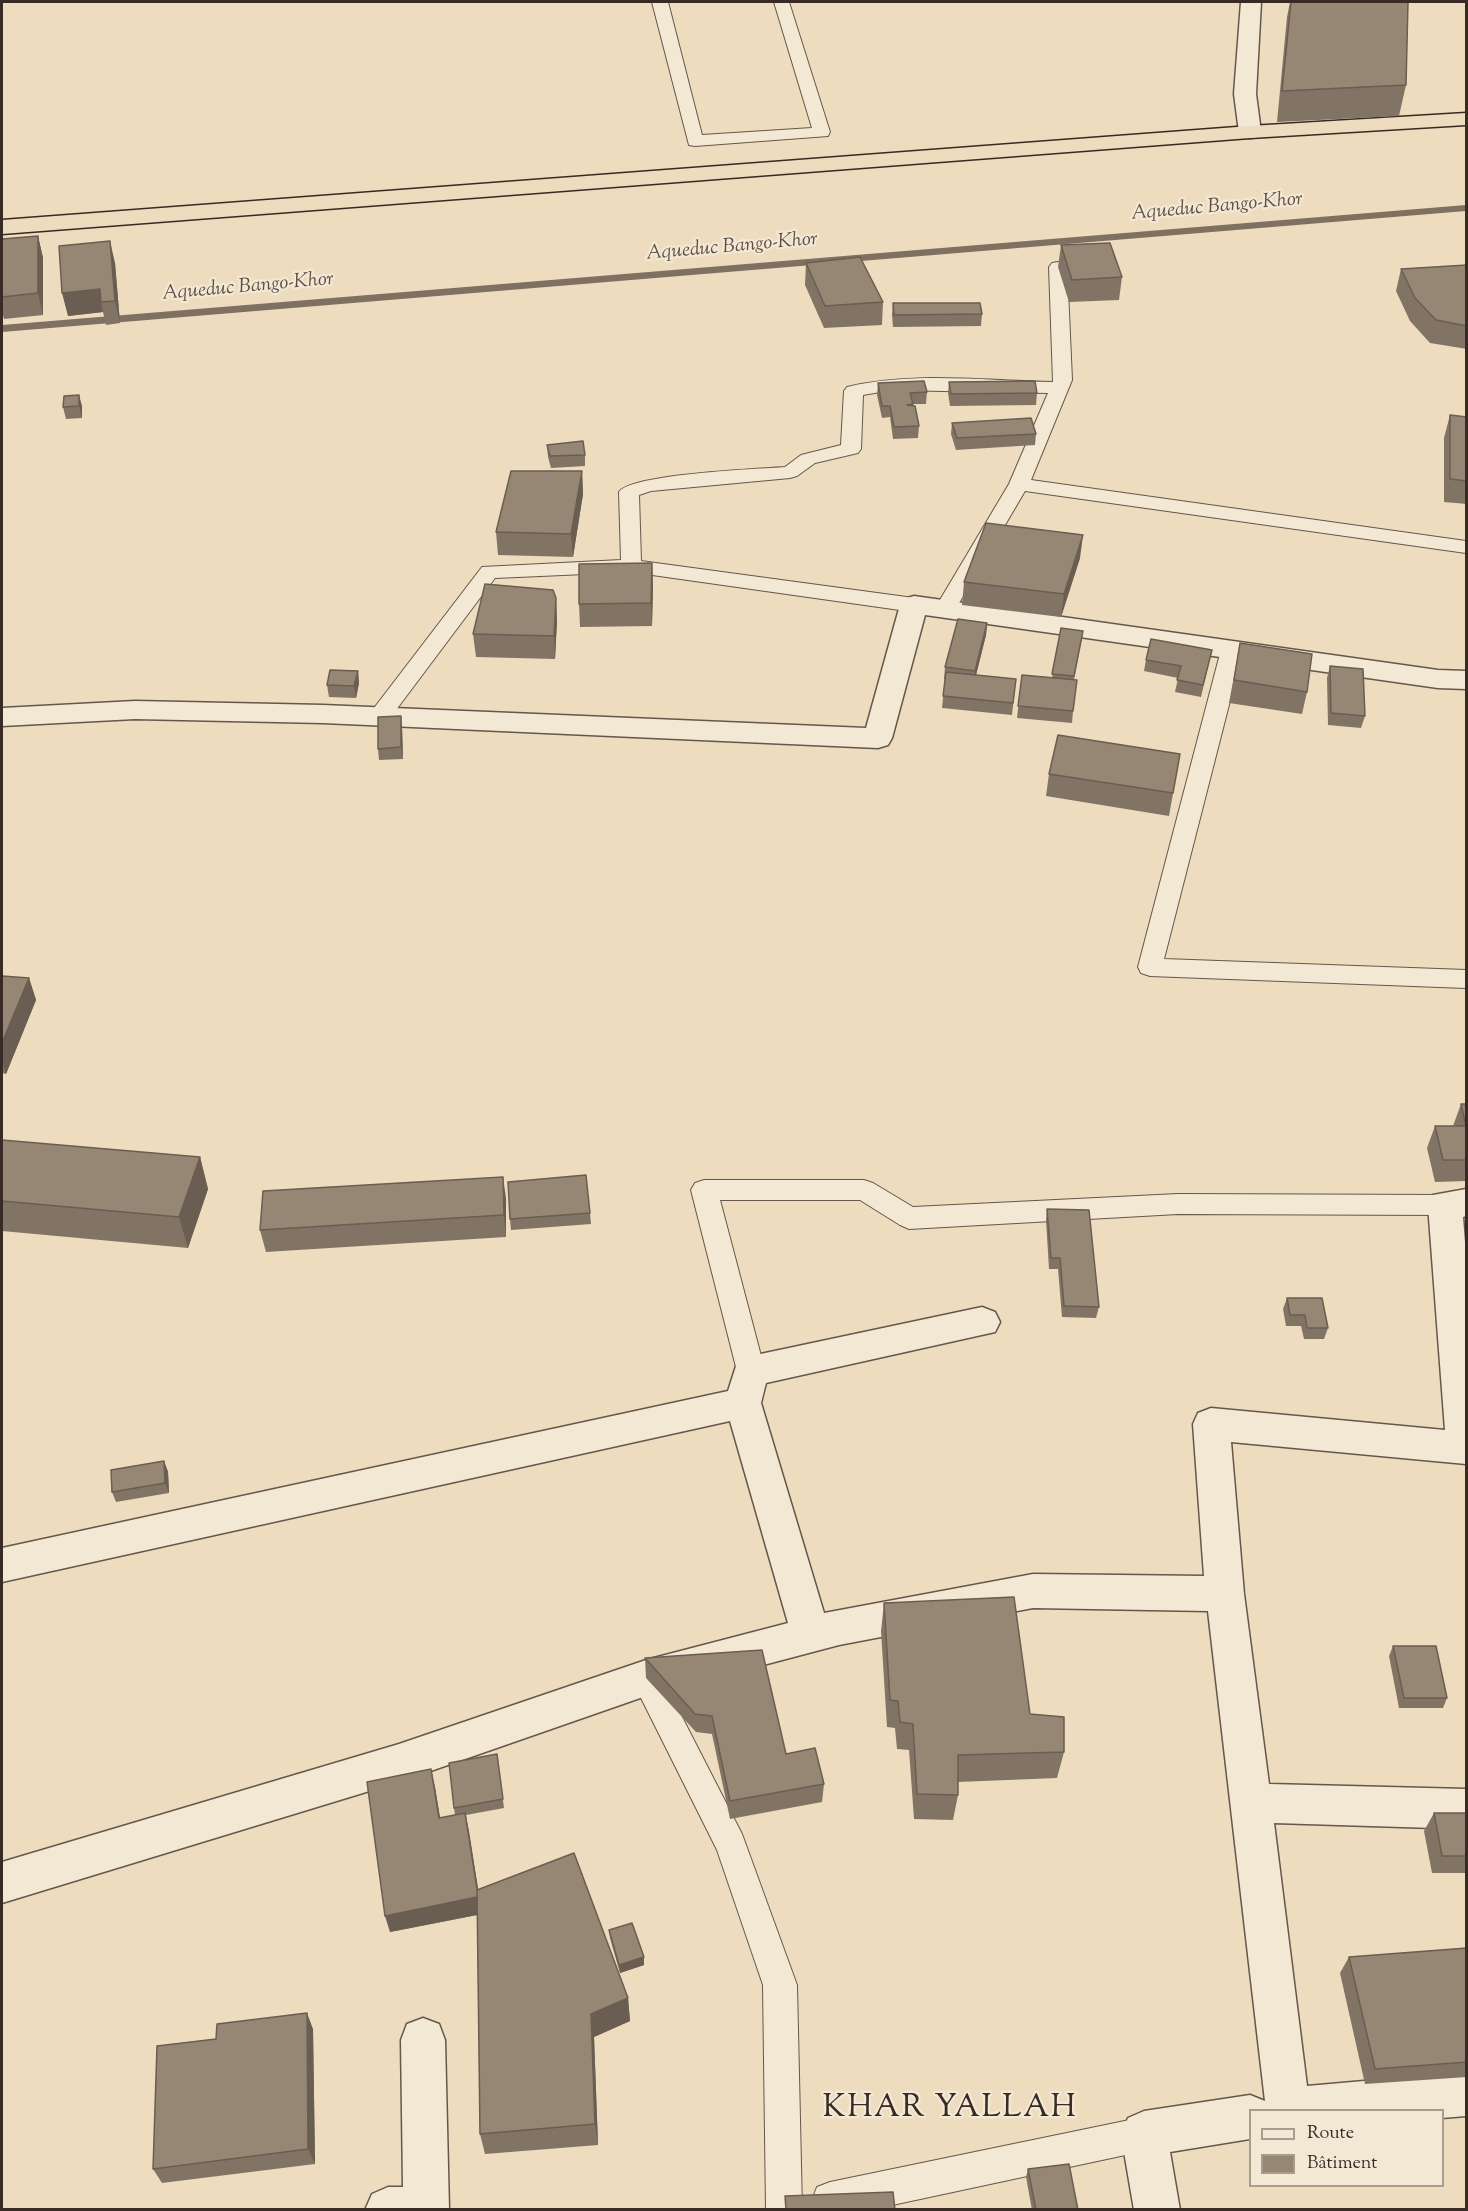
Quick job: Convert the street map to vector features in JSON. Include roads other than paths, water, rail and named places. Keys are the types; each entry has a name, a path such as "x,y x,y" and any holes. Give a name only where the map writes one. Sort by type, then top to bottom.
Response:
{"highway":[{"path":"2,227 1250,132 1467,119"}],"street":[{"path":"1250,132 1245,94 1251,2"},
{"path":"2,717 135,710 379,717 878,738 914,605 1437,679 1467,680"},
{"path":"1289,2109 1226,1594 1211,1424 1466,1448 1456,1204"},
{"path":"2,1565 747,1387 982,1322"},
{"path":"747,1387 811,1635"},
{"path":"2,1883 399,1763 646,1677 839,1627 1033,1591 1226,1594"},
{"path":"1251,1803 1467,1809"},
{"path":"413,2209 423,2040"},
{"path":"1300,2109 1467,2094"},
{"path":"1157,2210 1144,2134 1249,2117"}],"lane":[{"path":"660,2 695,141 822,132 782,2"},
{"path":"945,610 1019,484 1063,380 1058,267"},
{"path":"631,566 629,492 648,485 790,472 808,459 851,449 854,391 892,384 1059,388"},
{"path":"1019,484 1467,547"},
{"path":"379,717 489,572 631,566 914,605"},
{"path":"1232,650 1150,967 1467,979"},
{"path":"747,1387 704,1190 864,1190 909,1218 1178,1204 1456,1204"},
{"path":"646,1677 731,1845 780,1985 785,2210 1144,2134"}],"waterway":[{"name":"Aqueduc Bango-Khor","path":"2,329 1466,208"}],"district":[{"name":"KHAR YALLAH","path":"950,2111"}]}
